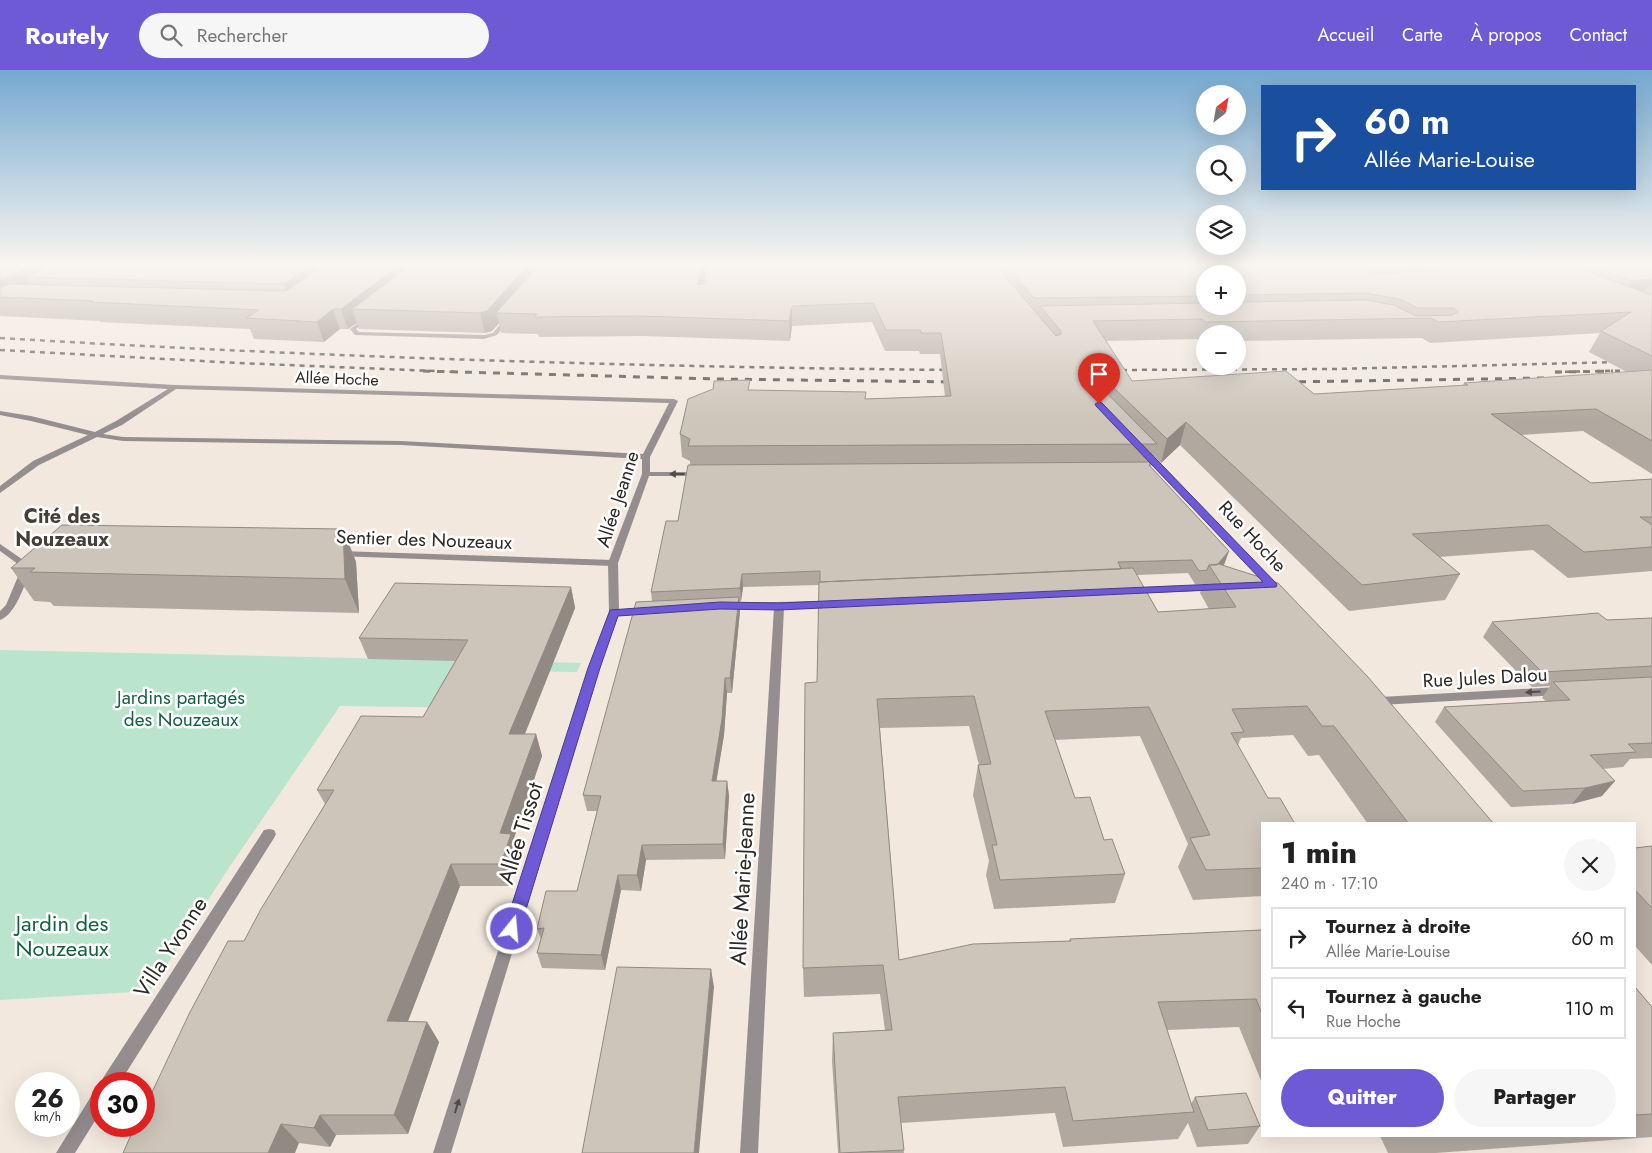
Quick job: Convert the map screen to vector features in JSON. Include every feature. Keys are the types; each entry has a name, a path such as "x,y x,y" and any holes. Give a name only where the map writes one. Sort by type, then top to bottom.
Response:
{"street":[{"path":"368,318 353,329 356,334 484,337 495,334 509,318"},
{"name":"Allée Hoche","path":"0,377 175,387 674,401"},
{"path":"0,490 36,462 118,423 175,387"},
{"name":"Allée Jeanne","path":"614,613 613,563 646,474 646,457 674,401"},
{"path":"0,413 18,415 93,435 123,439 401,443 646,457"},
{"name":"Rue Hoche","path":"1137,444 1164,471 1267,585 1285,600"},
{"path":"1154,471 1164,471"},
{"path":"646,474 711,474"},
{"path":"0,547 32,564 10,606 0,617"},
{"name":"Sentier des Nouzeaux","path":"333,554 613,563"},
{"path":"1125,592 1224,587"},
{"path":"720,606 779,607 838,604"},
{"name":"Allée Marie-Jeanne","path":"749,1153 779,607"},
{"path":"614,613 653,610"},
{"name":"Allée Tissot","path":"442,1153 594,668 614,613"},
{"name":"Rue Jules Dalou","path":"1392,716 1376,698 1575,690"},
{"name":"Villa Yvonne","path":"117,1072 269,834"},
{"path":"65,1153 90,1113"}],"green space":[{"path":"0,650 581,663 577,672 503,671 486,708 340,706 228,869 150,991 0,1000"}],"building":[{"path":"247,318 322,318 317,322"},
{"path":"686,318 790,318 789,321"},
{"path":"880,318 1040,318 1056,336 1061,334 1061,331 1050,318 1524,318 1438,322 1431,318 1205,322 1202,319 1093,321 1132,381 1286,371 1314,394 1468,385 1464,383 1652,370 1652,441 1596,409 1491,414 1591,483 1652,479 1652,517 1640,517 1652,525 1652,547 1584,552 1548,525 1412,534 1460,574 1362,585 1186,422 1167,439 1092,367 1085,371 1157,444 688,446 690,439 680,434 688,399 713,389 714,381 750,380 748,390 866,392 865,399 951,396 941,333 921,333 920,330 886,330"},
{"path":"1622,318 1652,318 1652,356 1601,331"},
{"path":"1151,462 1149,465 1229,551 1217,565 1209,565 1207,570 1199,571 1192,560 1118,562 1121,569 820,582 820,571 742,574 740,588 651,592 666,521 678,521 688,465"},
{"path":"62,525 343,529 345,579 30,572 35,568 11,568"},
{"path":"1219,564 1278,583 1368,677 1492,822 1407,822 1334,726 1322,726 1307,706 1232,709 1244,732 1231,733 1268,798 1280,798 1294,822 1261,822 1261,868 1206,870 1190,838 1210,835 1149,707 1045,711 1075,798 1090,797 1104,840 1112,839 1125,874 1000,880 992,845 997,845 978,765 991,764 974,696 877,699 899,960 973,944 1071,941 1070,939 1261,930 1261,1012 1256,999 1158,1002 1194,1112 1073,1121 1065,1087 898,1097 904,1150 840,1153 833,1033 892,1030 883,965 803,968 805,683 817,682 819,582 1133,568 1158,612 1236,607 1209,565"},
{"path":"395,583 571,587 509,734 536,734 500,833 511,834 501,864 451,864 387,1021 427,1022 394,1115 320,1115 314,1128 281,1124 268,1153 123,1153 130,1137 155,1137 155,1086 190,1012 228,941 244,941 261,909 334,790 317,790 361,716 423,717 468,640 359,638"},
{"path":"739,597 730,678 725,678 722,719 712,781 727,781 723,844 642,845 637,875 618,875 601,955 537,953 544,928 537,929 546,891 577,891 601,796 583,795 636,602"},
{"path":"1598,613 1607,620 1652,618 1652,666 1542,672 1492,622"},
{"path":"1652,677 1652,743 1628,744 1636,752 1590,755 1615,781 1585,788 1523,791 1444,707 1570,700 1553,682"},
{"path":"1652,846 1652,908 1636,891 1636,848"},
{"path":"617,967 711,969 694,1153 582,1153"},
{"path":"1636,988 1652,1007 1652,1114 1636,1115"},
{"path":"1246,1093 1260,1126 1208,1130 1195,1097"}],"railway":[{"path":"0,338 238,351 477,360 954,370"},
{"path":"0,350 239,363 454,372"},
{"path":"1112,370 1334,369 1622,362"},
{"path":"1613,371 1555,372 1652,370"},
{"path":"423,371 454,372"},
{"path":"454,372 718,379 957,382"},
{"path":"1285,382 1545,378"}],"district":[{"name":"Cité des Nouzeaux","path":"62,528"}],"route":[{"path":"512,929 609,621 614,613 720,606 779,607 1272,585 1099,404"}],"park label":[{"name":"Jardins partagés des Nouzeaux","path":"181,708"},
{"name":"Jardin des Nouzeaux","path":"62,936"}]}
